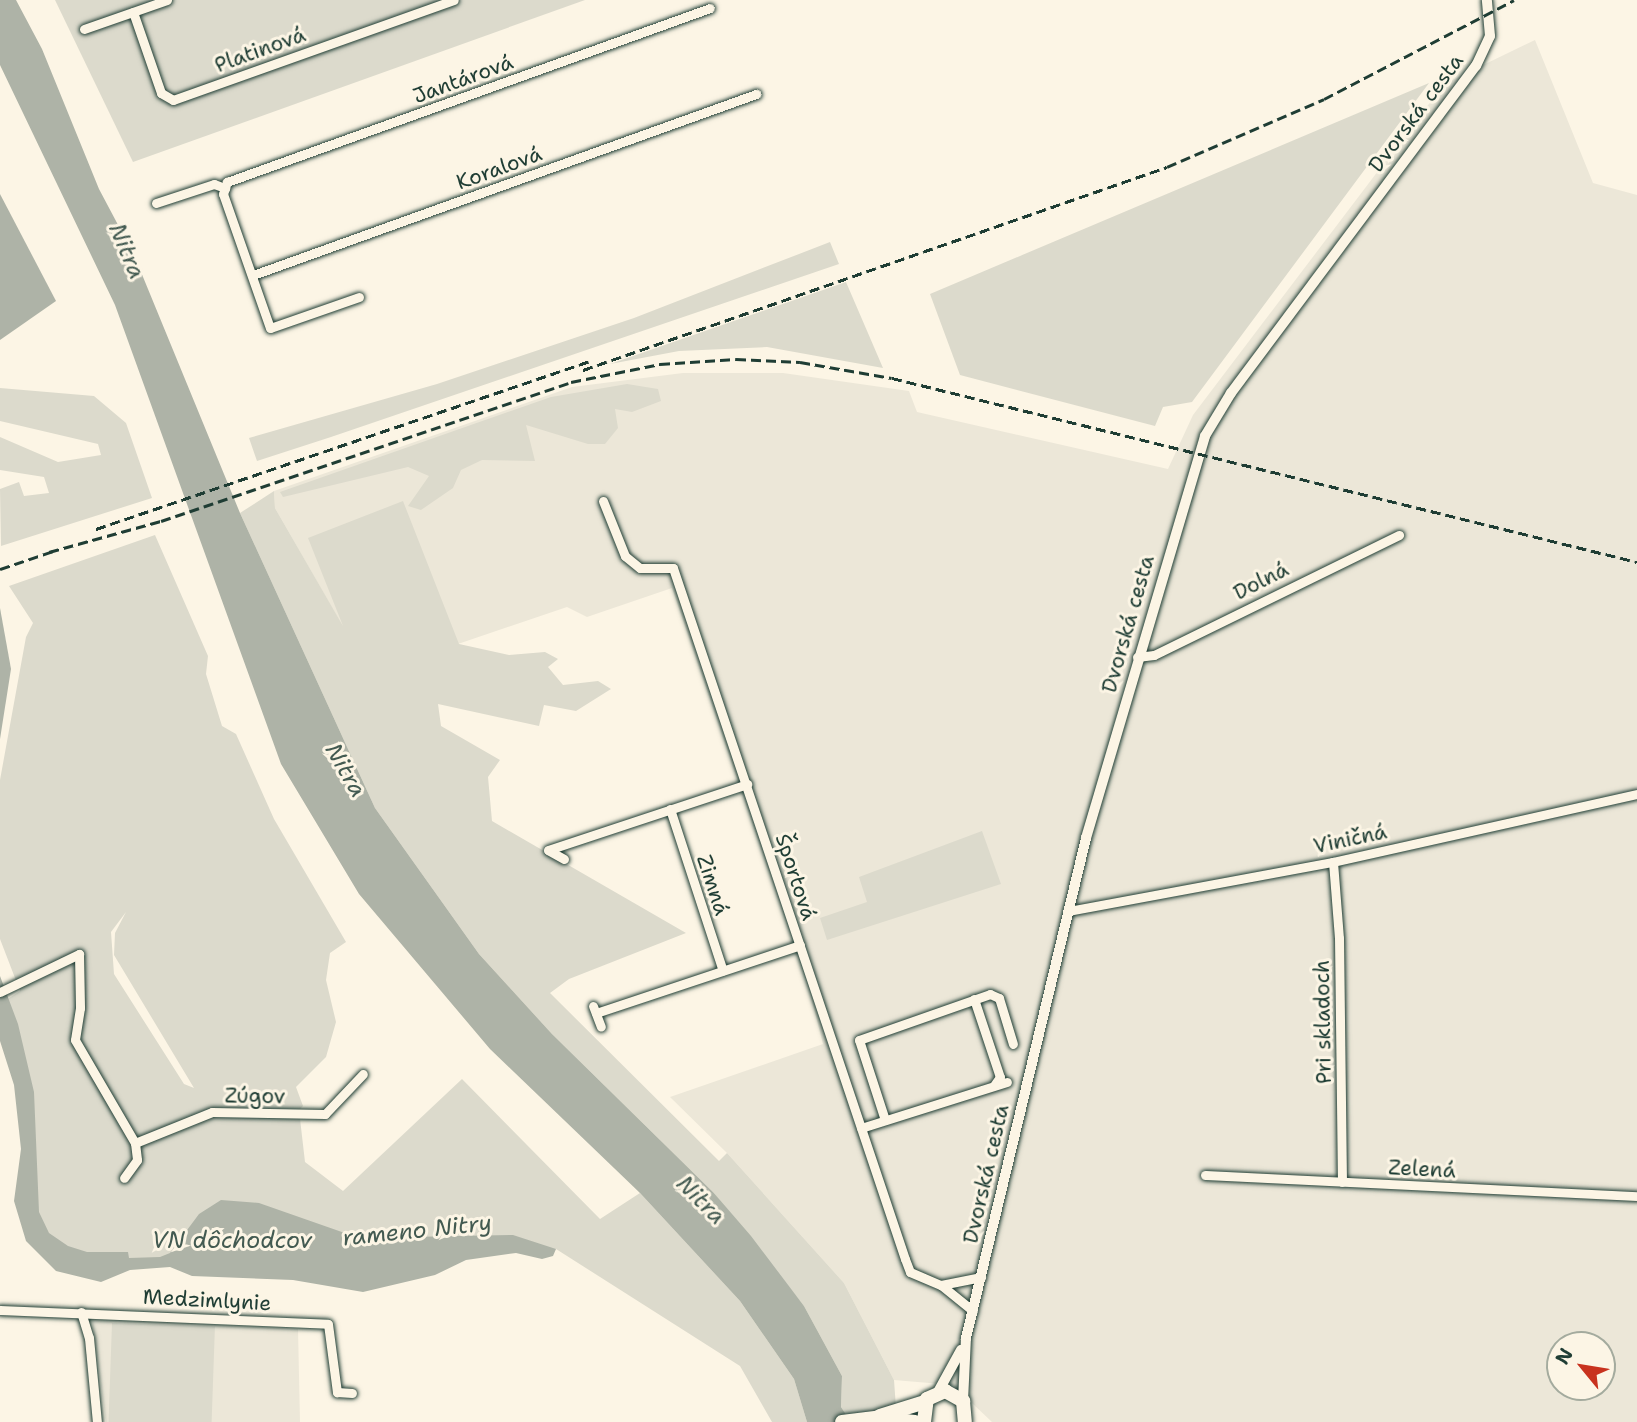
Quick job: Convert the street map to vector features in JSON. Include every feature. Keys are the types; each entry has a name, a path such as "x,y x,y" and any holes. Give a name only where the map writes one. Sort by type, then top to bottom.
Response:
{"main road":[{"path":"842,1422 877,1418 925,1402 939,1392 952,1392 963,1401 968,1420"},
{"path":"923,1422 925,1402"},
{"path":"877,1418 915,1422"}],"street":[{"path":"84,29 167,0"},
{"name":"Platinová","path":"133,12 161,93 173,100 454,0"},
{"name":"Dvorská cesta","path":"963,1401 966,1338 1068,911 1138,657 1211,422 1476,66 1490,36 1487,0"},
{"name":"Jantárová","path":"156,203 214,184 226,185 710,8"},
{"name":"Koralová","path":"253,275 756,94"},
{"path":"226,185 223,194 270,328 359,297"},
{"name":"Športová","path":"603,501 625,556 640,568 673,568 911,1272 941,1285 973,1311"},
{"name":"Dolná","path":"1138,657 1154,655 1399,535"},
{"path":"564,859 548,850 747,784"},
{"name":"Viničná","path":"1068,911 1333,862 1637,794"},
{"name":"Zimná","path":"670,809 723,971"},
{"name":"Pri skladoch","path":"1333,862 1339,938 1342,1182"},
{"path":"601,1027 594,1010 800,946"},
{"path":"4,990 79,954 80,1007 75,1040 135,1143 137,1160 124,1178"},
{"path":"885,1120 859,1040 990,993 999,998 1013,1044"},
{"path":"974,999 1000,1081"},
{"name":"Zúgov","path":"135,1143 212,1112 325,1114 363,1074"},
{"path":"861,1128 1000,1081 1026,1087"},
{"name":"Zelená","path":"1205,1175 1637,1196"},
{"path":"941,1285 981,1277"},
{"name":"Medzimlynie","path":"0,1310 328,1324 337,1392 352,1393"},
{"path":"81,1312 89,1338 97,1422"},
{"name":"Dvorská cesta","path":"939,1392 966,1338"}],"shaded area":[{"path":"55,0 585,0 133,162"},
{"path":"1535,40 1593,183 1637,195 1637,1422 992,1422 953,1385 894,1380 844,1283 727,1153 670,1097 823,1044 809,989 672,588 587,617 567,607 364,676 342,625 275,508 274,491 572,387 683,373 783,373 909,391 917,412 1168,469 1193,415 1444,84"},
{"path":"1429,83 1192,402 1163,407 1155,426 960,375 930,294"},
{"path":"830,242 839,264 257,461 249,438 437,384 634,318"},
{"path":"846,282 883,368 767,347 679,351 610,364"},
{"path":"627,384 658,389 661,401 632,412 615,409 618,428 605,444 588,444 526,425 535,461 482,460 461,470 453,488 421,510 408,506 429,476 408,467 283,497 280,492 551,397"},
{"path":"0,388 94,396 126,423 152,498 1,546 0,489 19,482 24,496 49,493 44,477 0,470 0,437 58,462 101,455 98,444 0,421"},
{"path":"274,491 275,508 343,626 308,538 403,501 459,644 509,655 545,652 558,659 548,667 563,685 598,681 611,689 576,711 544,705 539,726 438,704 441,726 500,760 488,777 492,821 686,933 569,979 550,993 719,1161 727,1153 844,1283 894,1380 897,1422 851,1422 841,1407 842,1376 804,1306 713,1192 552,1034 479,954 375,808 240,513"},
{"path":"155,535 208,656 206,674 222,726 236,734 274,819 346,942 330,953 326,980 336,1022 326,1057 296,1087 303,1106 299,1110 305,1162 343,1191 462,1079 600,1219 640,1193 740,1301 794,1379 807,1422 772,1422 740,1366 556,1249 110,1263 59,1250 39,1232 23,1091 0,1004 20,991 0,939 0,780 26,637 33,623 9,586","holes":["126,912 115,933 114,955 194,1088 184,1084 114,974 111,932"]},
{"path":"982,831 1001,884 827,940 820,918 867,902 859,877"},
{"path":"92,1318 298,1329 300,1422 106,1422"},
{"path":"112,1323 215,1327 212,1422 109,1422"}],"water":[{"name":"Nitra","path":"0,0 16,0 42,49 99,189 134,255 240,513 375,808 479,954 552,1034 713,1192 751,1236 804,1306 842,1376 841,1407 851,1422 807,1422 794,1379 740,1301 640,1193 490,1049 359,894 281,764 115,305 0,65"},
{"path":"0,194 56,301 0,340"},
{"path":"0,608 11,669 0,739"},
{"name":"VN dôchodcov","path":"0,976 18,1024 34,1092 39,1212 49,1233 68,1246 87,1252 128,1252 129,1258 160,1257 170,1253 199,1214 221,1200 259,1203 359,1238 513,1235 556,1249 553,1256 542,1259 516,1253 466,1260 435,1275 363,1292 293,1280 192,1276 170,1267 130,1270 101,1282 56,1271 26,1241 14,1201 21,1149 14,1085 0,1041"}],"railway":[{"path":"583,370 1167,167 1324,99 1514,0"},
{"path":"49,552 161,521 571,382 660,364 736,359 800,362 892,378 1637,562"},
{"path":"96,529 590,361"},
{"path":"0,569 56,550"}],"water label":[{"name":"rameno Nitry","path":"417,1230"}]}
